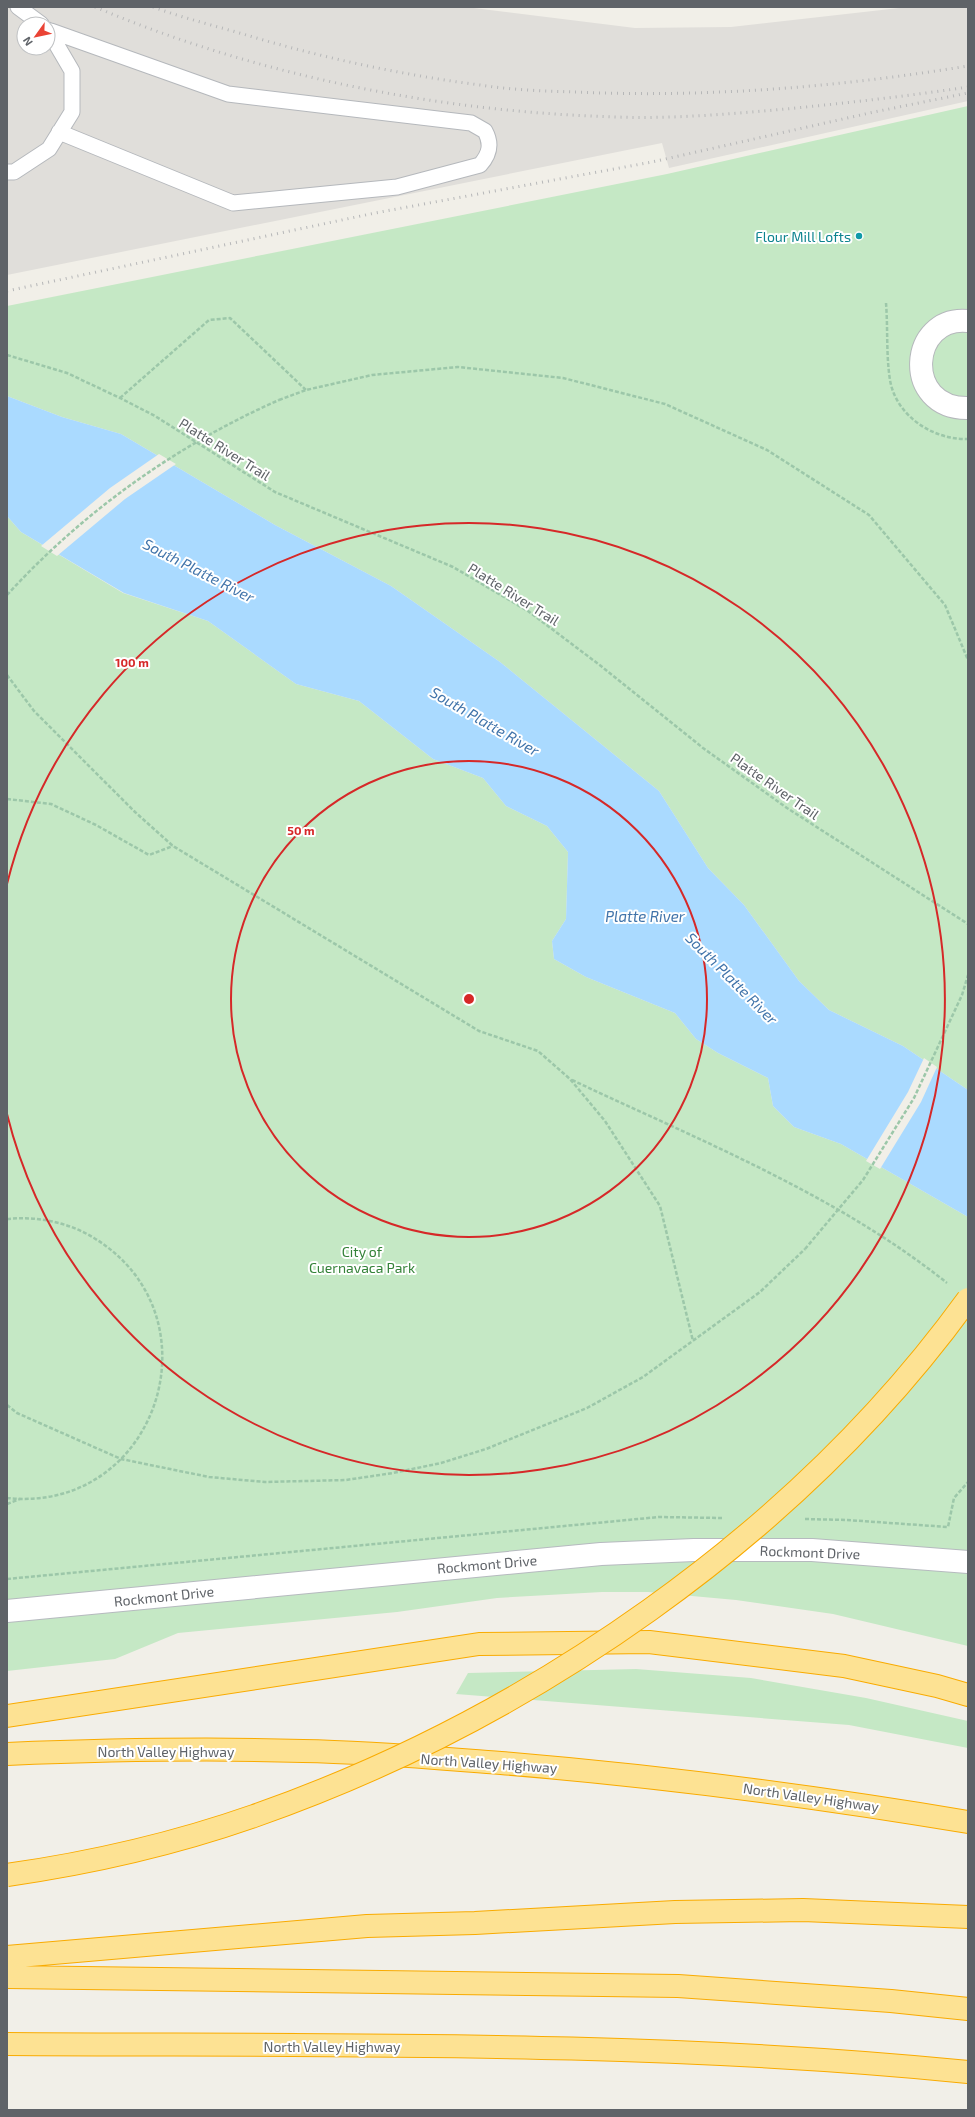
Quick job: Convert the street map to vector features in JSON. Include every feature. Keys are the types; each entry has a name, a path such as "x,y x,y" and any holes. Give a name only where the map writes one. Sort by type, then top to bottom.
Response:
{"highway":[{"path":"7,1875 51,1868 156,1846 253,1817 303,1798 423,1745 478,1716 573,1661 645,1613 688,1581 759,1524 871,1416 929,1350 968,1299"},
{"path":"7,1716 479,1644 649,1642 844,1666 937,1686 968,1695"},
{"name":"North Valley Highway","path":"7,1754 133,1750 289,1751 452,1759 589,1770 729,1785 968,1822"},
{"path":"7,1957 367,1926 475,1923 667,1913 803,1910 968,1917"},
{"path":"7,1977 678,1986 890,2001 968,2009"},
{"name":"North Valley Highway","path":"7,2044 559,2048 697,2053 968,2072"}],"street":[{"path":"968,321 947,323 936,331 927,342 921,355 920,369 924,382 931,394 943,404 957,408 968,408"},
{"name":"Rockmont Drive","path":"7,1611 471,1565 601,1554 694,1550 812,1550 968,1562"}],"lane":[{"path":"18,7 30,16"},
{"path":"56,32 228,94 471,123 485,131 490,147 485,159 480,165 397,187 233,203 59,132"},
{"path":"7,172 14,172 49,149 72,112 72,71 56,45"}],"path":[{"path":"120,398 209,320 230,318 306,390"},
{"name":"Platte River Trail","path":"7,356 66,373 120,398 155,416 275,492 453,567 528,611 600,666 702,748 780,804 968,924"},
{"path":"7,595 41,558 117,494 176,453 241,417 306,390 372,375 458,367 563,378 665,404 767,450 869,515 945,605 968,660"},
{"path":"7,675 34,711 135,812 173,846 480,1031 538,1051 570,1079 604,1121 660,1206 693,1341"},
{"path":"7,799 52,804 96,825 149,855 173,846"},
{"path":"7,1405 17,1413 121,1459 209,1477 265,1482 346,1480 393,1473 441,1463 486,1449 587,1408 643,1377 693,1341 760,1292 805,1249 863,1180 914,1098 962,995 968,975"},
{"path":"570,1079 788,1181 913,1256 948,1284"},
{"path":"7,1219 21,1218 52,1221 80,1230 106,1246 128,1266 146,1291 157,1319 163,1349 161,1379 154,1409 140,1436 121,1459 99,1476 75,1489 48,1497 20,1499 7,1498"},
{"path":"948,1527 954,1498 968,1482"},
{"path":"7,1504 20,1499"}],"shaded area":[{"path":"7,7 466,7 635,28 731,27 908,7 968,7 968,101 669,168 662,143 7,275"}],"green space":[{"path":"968,106 968,1090 903,1046 829,1010 799,981 744,905 708,868 659,791 500,662 391,586 275,525 121,434 62,417 7,396 7,306 667,174"},
{"name":"City of Cuernavaca Park","path":"7,516 21,532 123,593 208,621 296,684 359,701 433,759 483,778 506,806 547,826 568,852 566,919 552,941 554,959 586,977 675,1013 696,1039 718,1053 768,1078 773,1106 794,1127 841,1144 968,1217 968,1646 833,1614 736,1600 648,1592 602,1592 497,1598 397,1612 178,1633 115,1659 7,1671"},
{"path":"636,1669 751,1678 866,1698 968,1721 968,1748 849,1725 456,1694 468,1673"}],"water":[{"name":"Platte River","path":"7,396 62,417 121,434 275,525 391,586 500,662 659,791 708,868 744,905 799,981 829,1010 903,1046 968,1090 968,1217 841,1144 794,1127 773,1106 768,1078 718,1053 696,1039 675,1013 586,977 554,959 552,941 566,919 568,852 547,826 506,806 483,778 433,759 359,701 296,684 208,621 124,593 21,532 7,516"}],"pier":[{"path":"159,454 176,464 125,499 57,556 41,546 110,488"},
{"path":"924,1058 937,1067 921,1102 880,1169 866,1161 908,1092"}],"railway":[{"path":"95,7 157,31 221,53 285,71 351,86 417,98 550,114 617,117 702,116 832,104 968,87"},
{"path":"153,7 281,45 337,59 451,81 516,89 624,93 723,92 870,80 968,66"},
{"path":"7,291 375,213 652,162 874,112 968,93"}],"place":[{"name":"Flour Mill Lofts","path":"859,236"}],"water label":[{"name":"South Platte River","path":"199,570"},
{"name":"South Platte River","path":"485,721"},
{"name":"South Platte River","path":"732,978"}]}
